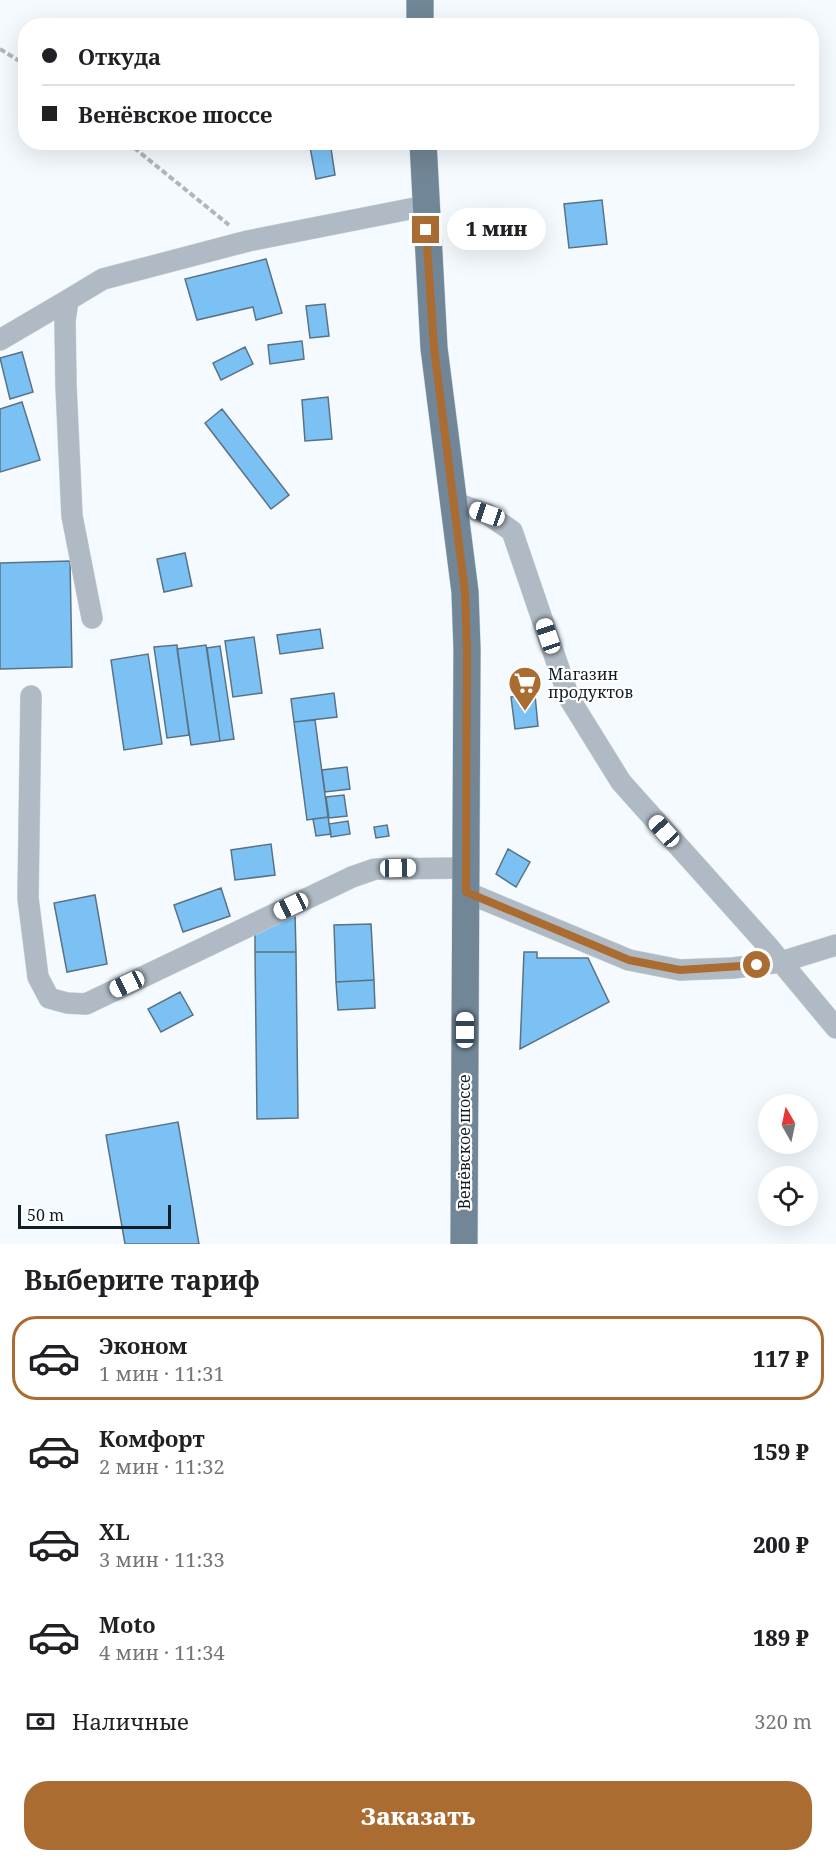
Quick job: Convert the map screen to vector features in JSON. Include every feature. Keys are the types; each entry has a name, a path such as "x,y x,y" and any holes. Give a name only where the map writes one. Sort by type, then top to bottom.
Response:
{"main road":[{"path":"420,0 420,18"},
{"name":"Венёвское шоссе","path":"423,150 434,348 465,592 467,650 464,1244"}],"street":[{"path":"0,340 103,279 248,241 425,206"},
{"path":"68,300 64,321 72,516 92,618"},
{"path":"454,503 487,514 512,531 569,698 621,782 781,962 836,1028"},
{"path":"31,696 28,898 38,977 49,998 67,1004 86,1004 352,877 375,869 466,880 629,960 680,970 734,968 781,962 836,945"}],"path":[{"path":"0,49 18,60"},
{"path":"137,150 248,241"}],"building":[{"path":"311,150 331,150 335,175 316,179"},
{"path":"602,200 607,244 569,248 564,204"},
{"path":"266,259 282,313 256,320 253,307 197,320 185,279"},
{"path":"325,304 329,336 310,338 306,306"},
{"path":"302,341 304,359 270,364 268,345"},
{"path":"245,347 253,364 221,380 213,363"},
{"path":"22,352 33,392 10,399 0,358"},
{"path":"328,397 332,439 305,441 302,400"},
{"path":"22,402 40,460 0,472 0,409"},
{"path":"222,409 289,495 271,509 205,423"},
{"path":"185,553 192,586 164,592 157,559"},
{"path":"70,561 72,667 0,669 0,563"},
{"path":"320,629 323,648 280,654 277,635"},
{"path":"254,637 262,693 233,697 225,641"},
{"path":"177,645 189,735 167,738 154,647"},
{"path":"206,645 220,741 191,745 177,649"},
{"path":"220,646 234,739 220,741 207,648"},
{"path":"148,654 162,744 124,750 111,660"},
{"path":"334,693 337,717 294,722 291,699"},
{"name":"Магазин продуктов","path":"535,695 538,726 515,729 511,697"},
{"path":"315,720 328,817 307,820 294,722"},
{"path":"347,767 350,789 325,792 322,770"},
{"path":"344,795 347,816 329,818 326,797"},
{"path":"328,817 331,834 316,836 313,819"},
{"path":"348,821 350,834 331,837 329,824"},
{"path":"387,825 389,836 376,838 374,827"},
{"path":"271,844 275,875 235,880 231,850"},
{"path":"508,849 530,862 516,887 496,874"},
{"path":"221,888 230,916 183,932 174,905"},
{"path":"95,895 107,964 67,972 54,903"},
{"path":"295,914 296,952 255,952 255,933"},
{"path":"371,924 374,980 336,982 334,925"},
{"path":"255,952 296,952 298,1118 257,1119"},
{"path":"524,952 537,952 537,958 588,958 609,1002 520,1049"},
{"path":"374,980 375,1008 338,1010 336,982"},
{"path":"180,992 193,1015 161,1032 148,1009"},
{"path":"178,1122 199,1244 125,1244 106,1135"}],"place":[{"name":"Магазин продуктов","path":"525,712"}],"route":[{"path":"426,230 434,348 465,592 467,650 466,892 629,960 680,970 757,965"}]}
